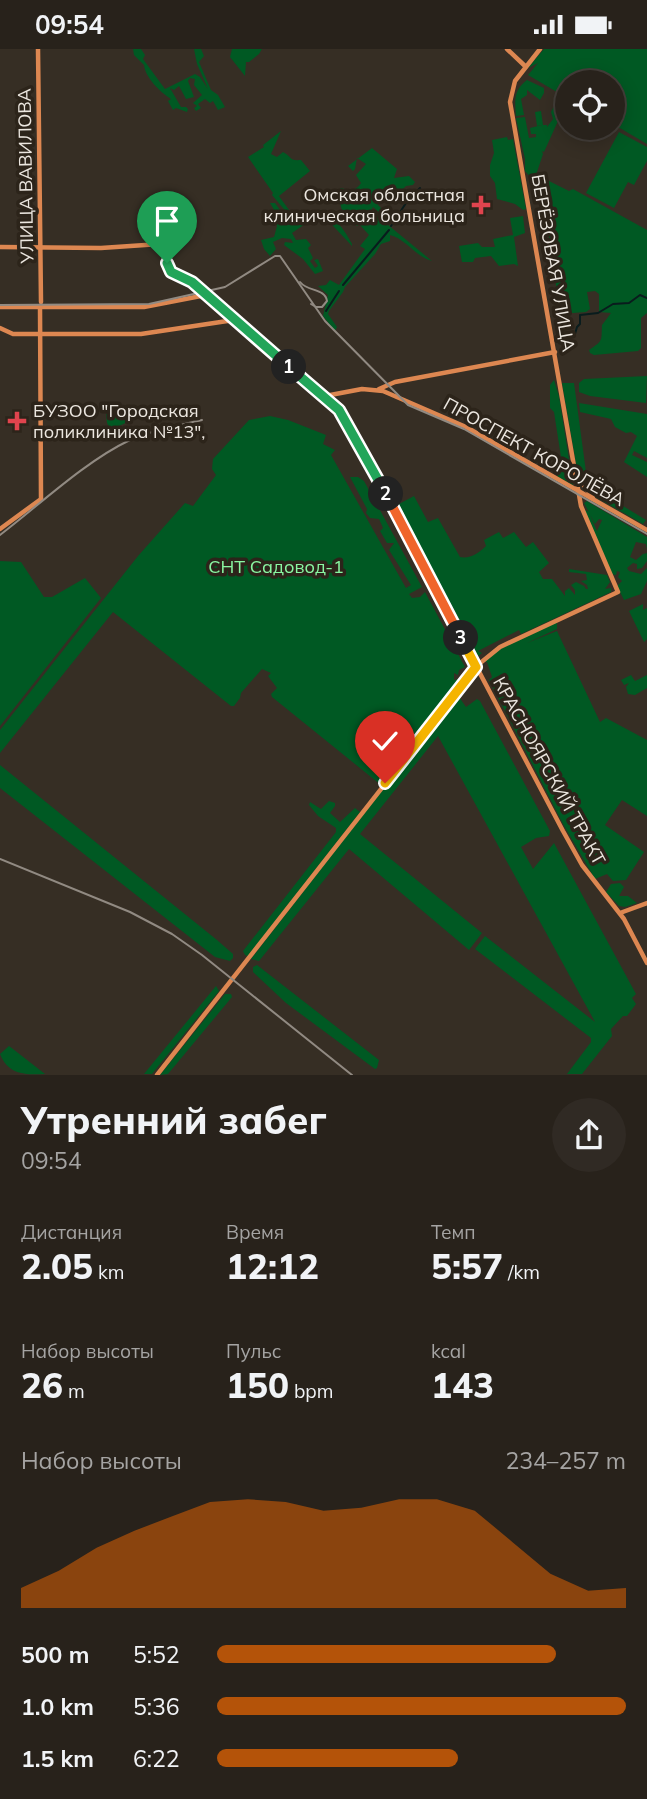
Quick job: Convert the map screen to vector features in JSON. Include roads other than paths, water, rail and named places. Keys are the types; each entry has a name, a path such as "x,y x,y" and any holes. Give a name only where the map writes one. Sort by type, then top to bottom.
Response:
{"main road":[{"name":"УЛИЦА ВАВИЛОВА","path":"0,530 41,499 38,49"},
{"path":"508,49 525,66"},
{"path":"508,49 525,66"},
{"name":"БЕРЁЗОВАЯ УЛИЦА","path":"476,667 500,647 618,592 583,513 510,102 515,81 540,49"},
{"path":"516,56 524,60 533,57"},
{"name":"КРАСНОЯРСКИЙ ТРАКТ","path":"40,247 101,248 160,244 171,272 192,282 339,410 578,858 620,913 647,963"},
{"path":"0,247 40,247"},
{"path":"0,307 144,307 207,295"},
{"path":"0,336 141,334 235,320"},
{"path":"0,328 13,334"},
{"path":"378,390 395,382 555,352"},
{"name":"ПРОСПЕКТ КОРОЛЁВА","path":"324,396 362,389 378,390 466,427 647,530"},
{"path":"339,410 335,400 340,393"},
{"path":"576,473 596,501"},
{"path":"157,1075 476,667"},
{"path":"620,913 647,903"}],"waterway":[{"path":"408,201 420,188"},
{"path":"391,226 406,203"},
{"path":"343,285 389,230"},
{"path":"326,311 339,291"},
{"path":"575,334 580,324 580,315 598,313 613,304 629,303 640,295 647,298"}],"tram line":[{"path":"0,305 149,304 225,287 275,256 280,256 325,321 408,405 464,429 647,534"},
{"path":"300,282 326,297 327,301 322,307 311,304"}],"railway":[{"path":"0,535 79,472 112,450 146,434 202,420"},
{"path":"0,859 130,912 172,934 352,1075"}],"place":[{"name":"Омская областная клиническая больница","path":"481,205"},
{"name":"БУЗОО \"Городская поликлиника №13\",","path":"17,421"}],"park label":[{"name":"СНТ Садовод-1","path":"276,567"}]}
